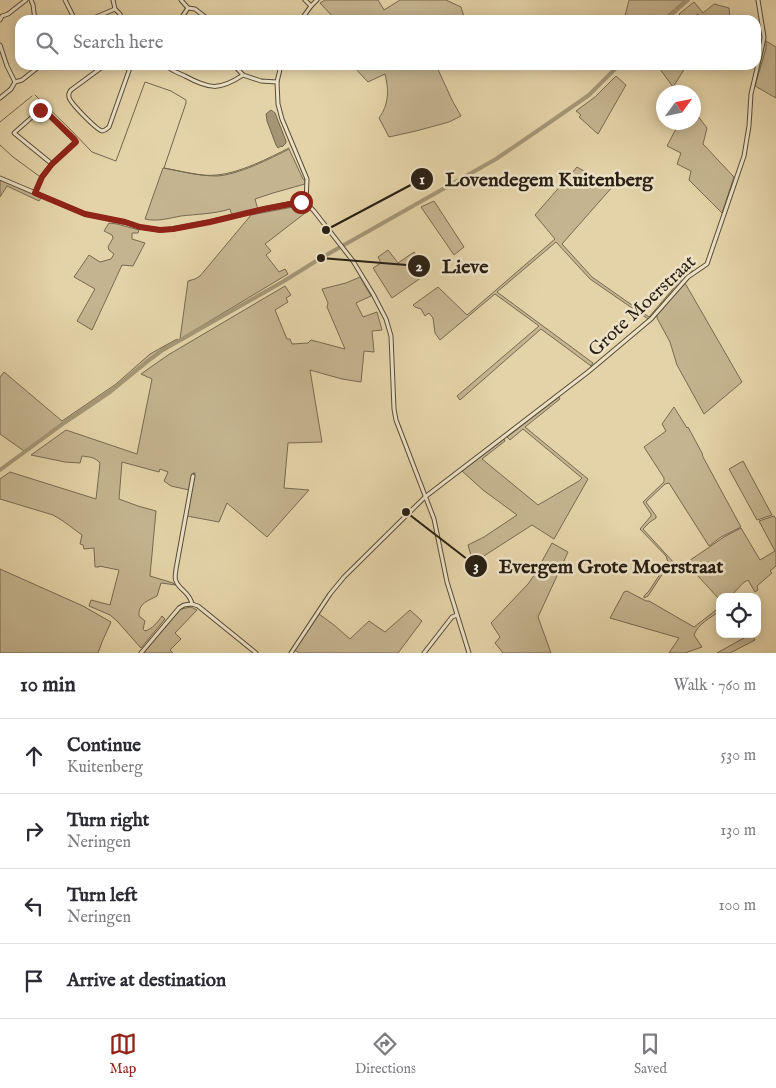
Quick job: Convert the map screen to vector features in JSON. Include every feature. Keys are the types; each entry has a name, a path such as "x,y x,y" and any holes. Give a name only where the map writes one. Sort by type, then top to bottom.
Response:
{"street":[{"path":"0,20 1,14 8,14 26,0"},
{"path":"31,0 34,15"},
{"path":"65,0 72,15"},
{"path":"113,0 115,8 120,15"},
{"path":"181,0 188,8 195,9 203,15"},
{"path":"305,0 311,6"},
{"path":"305,15 317,0"},
{"name":"Grote Moerstraat","path":"758,0 760,15"},
{"path":"100,15 115,8"},
{"path":"183,15 188,8"},
{"name":"Grote Moerstraat","path":"761,18 764,37 761,55"},
{"path":"0,45 15,82"},
{"path":"0,98 11,89 15,82 22,80 35,70"},
{"path":"98,70 71,90 68,96 69,100 96,128 102,131 109,127 129,70"},
{"path":"173,70 208,87 226,84 243,75"},
{"path":"238,70 243,75 261,81 277,82"},
{"path":"280,70 277,82 278,104 282,119 307,178 306,204"},
{"name":"Grote Moerstraat","path":"292,653 339,583 425,497 588,372 651,319 688,276 707,264 744,156 748,139 751,94 757,70"},
{"path":"35,193 42,177 52,164 76,142 43,109 14,133 52,164"},
{"path":"0,178 85,214 160,230 210,222 301,202 314,211 342,246 367,283 388,324 392,336 396,420 434,519 442,562 469,653"},
{"path":"192,604 189,596 176,582 175,577 193,476"},
{"path":"141,653 179,608 192,604 198,606 256,653"},
{"path":"424,653 452,617 457,615"}],"shaded area":[{"path":"325,0 378,0 384,10 400,0 446,0 461,7 463,15 331,15 320,3"},
{"path":"629,0 685,0 668,15 625,15"},
{"path":"694,2 703,13 714,4 729,8 730,15 680,15"},
{"path":"766,41 776,47 776,98 755,86 766,48"},
{"path":"357,70 438,70 461,116 449,122 389,137 379,118 385,107 387,97 385,74 368,82"},
{"path":"661,70 684,70 674,85 672,85"},
{"path":"616,76 626,85 598,134 579,117 581,115 576,111 595,97"},
{"path":"271,110 275,113 286,141 282,147 278,148 267,121 266,114"},
{"path":"701,120 707,128 703,144 734,177 722,213 689,180 691,171 677,164 681,153 667,146 675,130 701,130"},
{"path":"289,149 305,180 305,184 255,199 258,210 232,216 230,209 163,219 145,219 163,168 204,175 225,175 253,166"},
{"path":"577,167 614,185 562,244 592,277 649,317 689,270 692,270 692,273 648,319 590,279 556,242 497,292 593,363 591,366 541,329 460,400 457,396 539,326 495,294 440,340 435,333 433,318 429,313 425,316 421,309 413,305 438,287 467,315 555,239 535,215"},
{"path":"0,179 41,198 39,201 7,186 0,197"},
{"path":"434,201 464,247 454,255 421,207"},
{"path":"298,206 309,210 265,244 271,251 266,255 279,272 285,269 288,274 180,339 188,281 200,276 251,215"},
{"path":"109,223 139,230 138,233 132,233 132,239 145,243 133,266 122,265 92,330 77,321 95,289 74,277 89,255 100,262 111,259 114,254 108,247 113,238 112,235 104,231"},
{"path":"388,250 398,263 414,252 428,273 392,298 373,268 381,263 378,257"},
{"path":"360,277 371,296 356,303 363,317 377,312 382,330 372,331 374,352 364,351 361,382 310,370 322,442 288,443 284,488 309,490 267,537 227,503 219,522 187,516 195,473 193,473 189,490 171,486 164,481 168,472 160,469 159,472 122,462 119,499 156,511 150,576 176,585 161,583 157,596 144,603 140,608 139,616 145,621 143,629 145,631 155,625 162,616 165,619 141,648 110,615 89,606 91,600 110,605 119,570 95,567 94,548 84,549 83,545 80,544 82,535 53,515 0,499 0,479 10,472 96,499 100,463 96,460 82,456 80,463 65,462 31,455 66,430 137,454 152,379 141,374 168,355 285,286 291,295 286,298 288,302 275,310 287,339 290,339 292,344 308,343 311,340 345,349 327,307 328,303 322,289 346,283"},
{"path":"685,283 742,382 704,414 677,365 670,342 657,318 657,315"},
{"path":"177,339 147,360 119,384 24,451 0,434 0,377 4,372 62,421 116,384 150,354"},
{"path":"559,397 560,399 525,427 588,479 554,539 532,525 473,563 468,545 484,537 517,515 483,490 462,471 504,439 505,441 482,459 538,505 582,478 523,429 510,440 507,437"},
{"path":"674,407 688,427 741,527 721,537 709,546 669,483 665,484 646,502 656,518 643,529 675,565 667,567 648,596 644,598 668,562 666,556 640,529 651,516 643,502 664,482 664,478 644,447 666,431 662,424"},
{"path":"743,461 772,515 757,520 729,469"},
{"path":"774,516 776,519 776,566 770,571 772,573 757,586 758,590 755,592 748,580 734,593 716,593 716,596 686,563 724,537 741,528 760,560 775,551 759,521"},
{"path":"552,543 568,552 538,617 551,653 503,653 495,643 500,637 491,623 528,584"},
{"path":"0,569 83,606 111,622 98,653 0,653"},
{"path":"627,591 649,601 694,627 716,610 716,614 705,621 694,635 702,647 685,653 669,653 679,638 610,618 624,592"},
{"path":"191,607 197,610 175,633 181,639 170,650 173,653 143,653 181,609"},
{"path":"410,610 422,621 398,653 299,653 295,650 319,614 350,639 369,621 385,632"},
{"path":"744,638 754,638 755,640 730,653 717,653"}],"waterway":[{"path":"671,15 688,0"},
{"path":"0,470 110,392 163,350 496,159 589,95 614,70"},
{"path":"35,95 92,152 116,161 145,82 171,91 186,100 164,168 204,175 226,174 254,165 289,148"},
{"path":"0,122 32,96"},
{"path":"0,145 39,176"}],"place":[{"name":"Lovendegem Kuitenberg","path":"326,230"},
{"name":"Lieve","path":"321,258"},
{"name":"Evergem Grote Moerstraat","path":"406,512"}],"route":[{"path":"40,110 43,109 76,142 52,164 42,177 35,193 76,211 149,229 166,230 301,202"}]}
